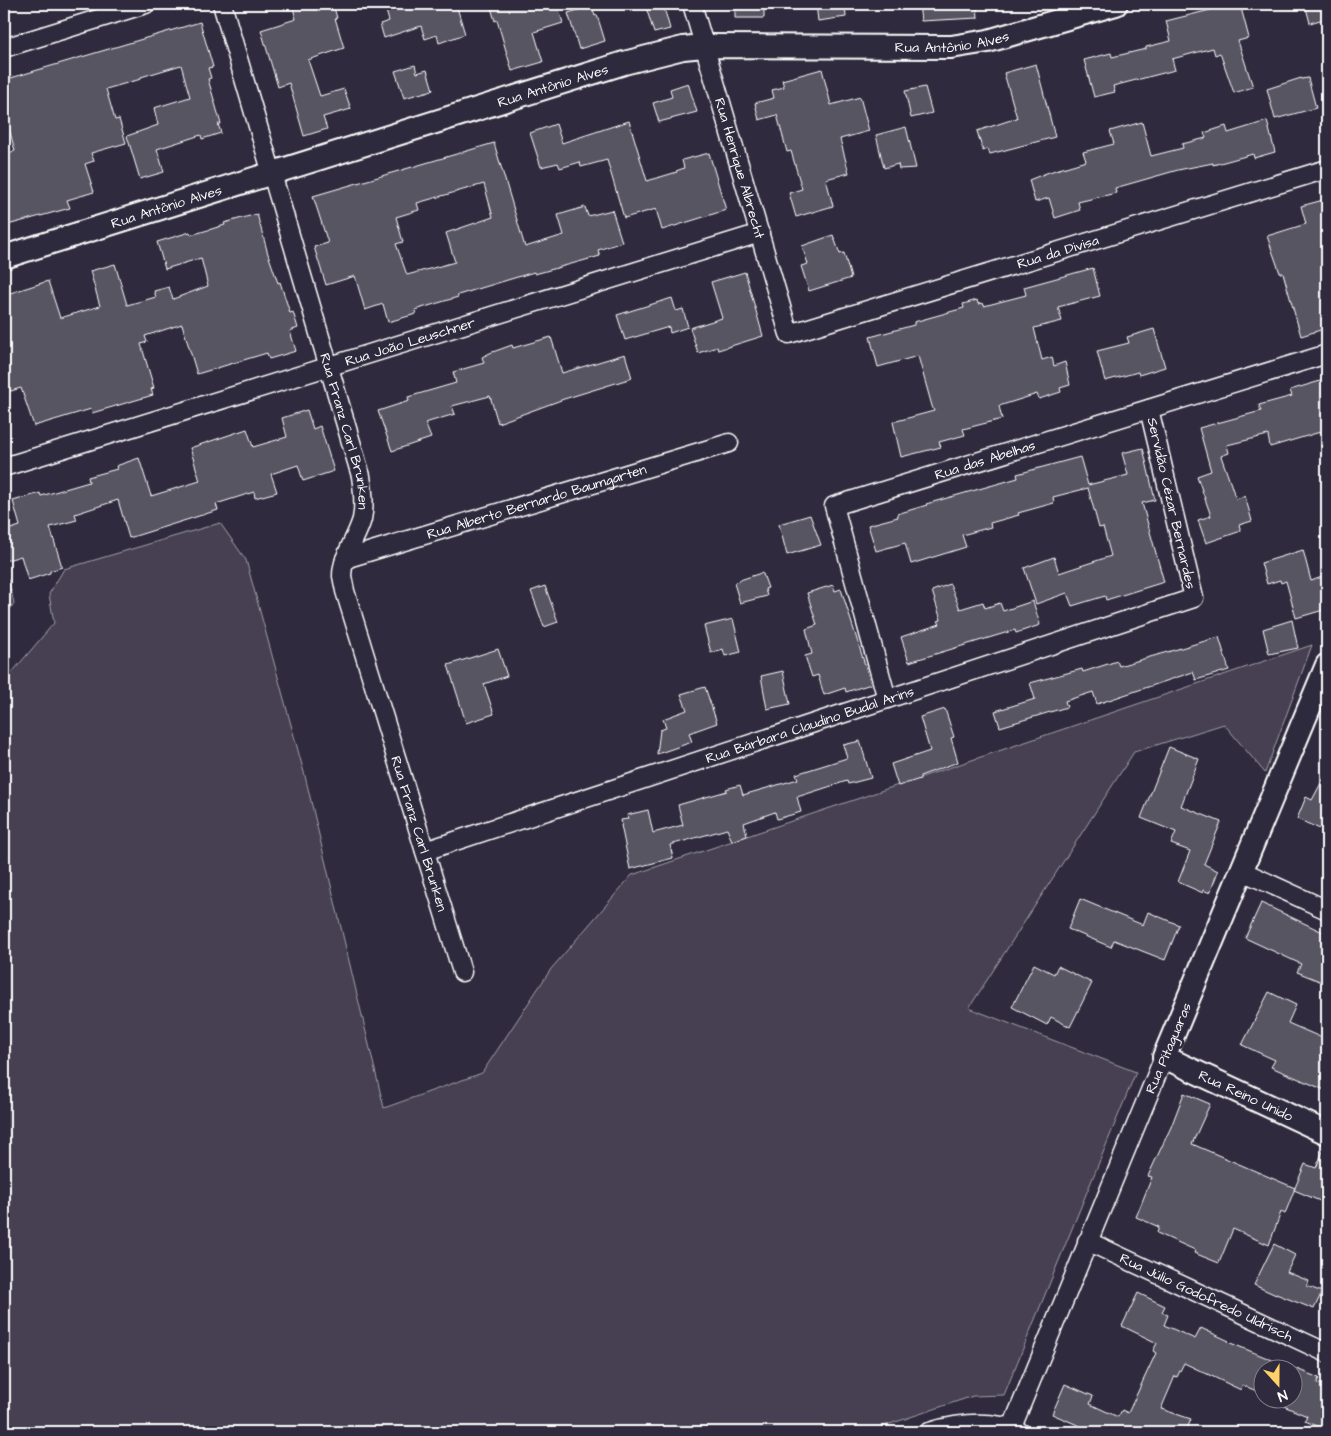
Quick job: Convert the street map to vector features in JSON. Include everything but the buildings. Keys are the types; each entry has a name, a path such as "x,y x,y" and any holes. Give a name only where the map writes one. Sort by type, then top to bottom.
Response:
{"street":[{"path":"4,48 146,4"},
{"name":"Rua Franz Carl Brunken","path":"222,4 356,455 364,497 360,525 345,559 342,575 345,591 462,972"},
{"name":"Rua Henrique Albrecht","path":"692,4 789,334"},
{"name":"Rua Antônio Alves","path":"4,256 624,63 683,48 704,46 967,46 1116,4"},
{"name":"Rua da Divisa","path":"789,334 1327,169"},
{"name":"Rua João Leuschner","path":"4,468 760,233"},
{"name":"Rua das Abelhas","path":"887,699 834,506 1327,354"},
{"name":"Servidão Cézar Bernardes","path":"1149,409 1194,598"},
{"name":"Rua Alberto Bernardo Baumgarten","path":"345,559 729,443"},
{"name":"Rua Bárbara Claudino Budal Arins","path":"425,851 1194,598"},
{"name":"Rua Pitaguaras","path":"1014,1431 1087,1241 1325,674"},
{"path":"1242,871 1327,910"},
{"name":"Rua Reino Unido","path":"1164,1057 1327,1133"},
{"name":"Rua Júlio Godofredo Uldrisch","path":"1087,1241 1327,1353"},
{"path":"929,1432 949,1426 978,1423 1014,1431"}],"shaded area":[{"path":"220,523 246,560 305,776 384,1108 482,1073 551,969 632,875 1312,645 1265,773 1224,724 1134,752 969,1008 1136,1072 1004,1395 973,1396 866,1432 4,1432 4,682 54,623 49,594 64,569"},
{"path":"8,579 14,603 4,619 4,581"}]}
